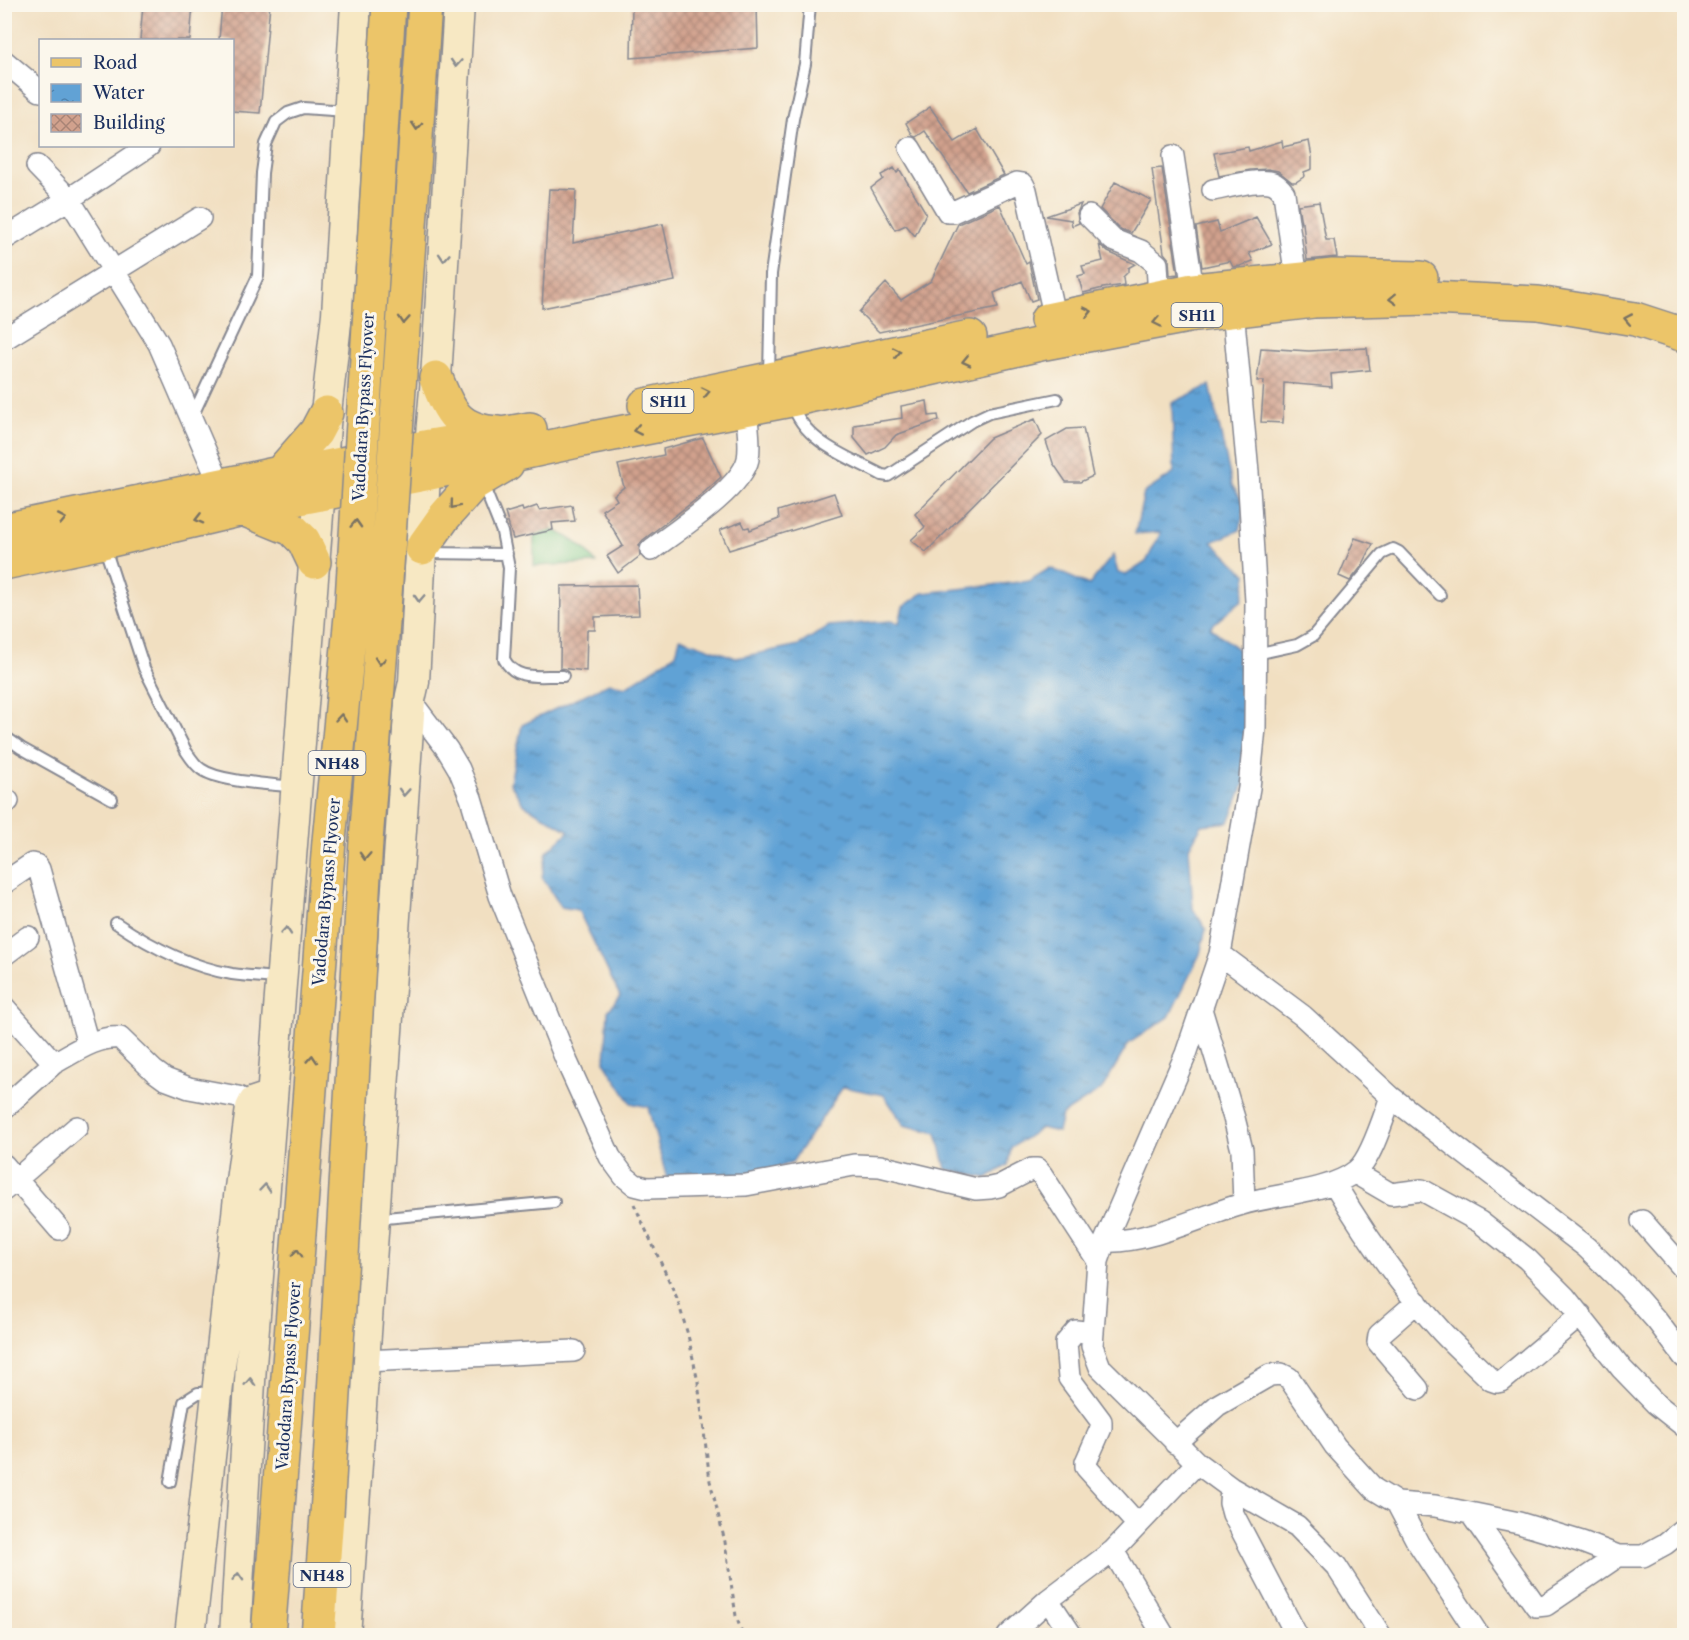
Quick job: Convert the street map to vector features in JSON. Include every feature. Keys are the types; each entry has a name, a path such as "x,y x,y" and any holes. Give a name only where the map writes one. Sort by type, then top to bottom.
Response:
{"main road":[{"name":"Vadodara Bypass Flyover","path":"268,1635 329,841 351,616 389,4"},
{"name":"Vadodara Bypass Flyover","path":"318,1635 366,841 394,470 424,4"},
{"name":"SH11","path":"4,530 232,498 523,442 780,389 1188,316 1232,299 1296,279 1333,276 1485,279 1628,296 1684,311"},
{"name":"SH11","path":"523,442 746,408 780,389 1055,318 1193,290 1232,299 1314,302 1431,298 1538,303 1635,320 1684,335"},
{"path":"436,378 447,406 467,427 523,442"},
{"path":"280,473 315,432 326,413"},
{"path":"422,550 458,500 473,484 523,442"},
{"name":"SH11","path":"4,563 103,542 232,498 280,473 322,481"},
{"path":"232,498 292,529 304,541 314,562"}],"street":[{"path":"190,1635 240,1188 262,1101 282,978 326,413 337,314 356,4"},
{"path":"345,1635 410,700 414,682 428,460 436,378 459,4"},
{"path":"4,61 39,90"},
{"path":"4,238 69,199 147,147"},
{"path":"910,148 948,212 953,212 1017,183 1023,184 1055,318"},
{"path":"1173,156 1193,290"},
{"path":"37,166 69,199 159,344 232,498"},
{"path":"1213,190 1266,181 1280,187 1284,193 1296,279"},
{"path":"1089,216 1113,240 1141,251 1157,264 1159,297"},
{"path":"4,339 200,218"},
{"path":"1232,299 1248,472 1256,602 1255,728 1249,788 1220,954 1186,1054 1102,1251 1092,1346 1100,1367 1197,1463 1231,1488 1297,1526 1336,1566 1376,1634"},
{"path":"651,550 718,498 743,473 748,458 746,408"},
{"path":"410,700 459,769 471,798 500,896 567,1062 610,1157 624,1176 635,1185 647,1188 747,1185 855,1166 880,1166 976,1189 990,1188 1032,1168 1042,1175 1102,1251"},
{"path":"7,875 32,864 39,869 88,1044"},
{"path":"4,956 28,937"},
{"path":"1220,954 1302,1016 1391,1097 1586,1247 1678,1334 1684,1357"},
{"path":"1201,1009 1242,1150 1244,1203"},
{"path":"8,1016 54,1063"},
{"path":"4,1108 54,1063 88,1044 114,1037 120,1038 153,1071 165,1079 189,1088 262,1101"},
{"path":"1102,1251 1118,1242 1137,1239 1244,1203 1335,1183 1355,1173 1365,1162 1391,1097"},
{"path":"235,1635 251,1365 262,1101"},
{"path":"59,1229 8,1178 77,1127"},
{"path":"1355,1173 1391,1194 1422,1190 1480,1222 1527,1259 1581,1315 1622,1369 1655,1403 1684,1426"},
{"path":"1335,1183 1357,1221 1417,1302 1442,1332 1491,1380 1502,1381 1581,1315"},
{"path":"1642,1221 1684,1269"},
{"path":"1417,1302 1379,1335 1378,1342 1418,1389"},
{"path":"1093,1333 1076,1331 1065,1343 1069,1378 1101,1421 1101,1428 1086,1467 1138,1525"},
{"path":"365,1361 574,1351"},
{"path":"1175,1443 1218,1405 1270,1375 1281,1374 1289,1378 1335,1446 1351,1464 1374,1489 1397,1503 1435,1506 1518,1523 1582,1542 1618,1556 1643,1556 1665,1544 1684,1529"},
{"path":"1008,1635 1048,1600 1113,1551 1197,1463"},
{"path":"1231,1488 1230,1503 1233,1514 1276,1600 1297,1635"},
{"path":"1397,1503 1418,1543 1479,1635"},
{"path":"1471,1514 1536,1606 1546,1605 1618,1556"},
{"path":"1113,1551 1164,1635"},
{"path":"1048,1600 1072,1635"}],"lane":[{"path":"810,4 805,64 793,119 771,274 780,389 799,420 814,438 882,475 888,476 972,421 989,413 1057,399"},
{"path":"192,417 258,276 262,173 266,144 276,122 288,113 303,108 349,111"},
{"path":"481,479 502,532 509,568 504,659 509,669 518,675 563,676"},
{"path":"103,542 144,668 193,761 202,770 220,777 298,788"},
{"path":"1256,654 1297,645 1313,636 1388,550 1393,549 1399,552 1440,595"},
{"path":"422,550 507,554"},
{"path":"4,736 112,799"},
{"path":"116,923 137,937 195,964 230,974 282,978"},
{"path":"375,1219 554,1202"},
{"path":"170,1482 184,1402 198,1393 217,1393"}],"path":[{"path":"635,1185 633,1203 677,1298 688,1335 698,1382 710,1481 726,1542 736,1616 743,1635"}],"green space":[{"path":"553,530 577,543 596,563 534,566 534,535"}],"water":[{"path":"1210,385 1232,485 1245,505 1240,530 1212,542 1247,575 1242,600 1210,627 1240,651 1248,774 1229,822 1202,825 1189,848 1193,909 1206,929 1200,954 1169,1017 1129,1043 1102,1089 1062,1115 1058,1132 1041,1128 1011,1148 1008,1165 987,1178 946,1169 937,1133 904,1125 884,1095 843,1087 792,1162 735,1185 667,1179 648,1107 631,1103 605,1063 608,1011 620,996 578,910 561,907 542,877 547,852 569,831 523,804 510,783 522,725 609,683 626,687 676,654 680,638 736,658 799,645 829,626 891,621 899,623 903,607 923,593 1029,581 1050,568 1089,585 1113,555 1118,573 1126,575 1146,562 1161,532 1135,534 1144,493 1174,473 1172,403"}],"building":[{"path":"143,4 193,4 190,39 140,39"},
{"path":"222,4 270,4 260,113 234,111 234,39 219,39"},
{"path":"632,4 757,4 758,48 631,58"},
{"path":"930,107 955,142 977,129 1004,175 967,192 925,131 916,137 913,136 906,123"},
{"path":"1282,141 1283,147 1309,141 1312,169 1304,172 1305,176 1296,182 1292,182 1278,171 1268,169 1219,176 1214,153 1248,147 1249,151"},
{"path":"894,168 897,173 900,170 926,213 915,236 906,225 895,230 871,188 883,179 881,175"},
{"path":"1162,168 1178,274 1170,275 1169,259 1164,253 1152,169"},
{"path":"1115,182 1151,200 1131,233 1120,229 1100,209"},
{"path":"549,189 576,190 573,243 663,224 675,281 542,308"},
{"path":"1319,202 1326,240 1334,240 1337,257 1307,260 1303,223 1301,223 1298,205"},
{"path":"1081,204 1077,213 1079,223 1072,226 1071,220 1046,216"},
{"path":"1000,205 1026,264 1029,262 1037,299 1031,301 1022,281 994,293 998,308 879,332 859,312 886,283 901,300 931,281 958,224"},
{"path":"1256,217 1272,244 1249,253 1253,261 1240,266 1233,267 1230,261 1202,267 1196,227 1217,222 1220,232"},
{"path":"1099,244 1108,252 1135,264 1128,268 1128,272 1123,277 1124,285 1083,293 1078,276 1085,274 1082,266 1103,261"},
{"path":"1261,348 1309,351 1367,348 1370,370 1331,374 1332,387 1284,383 1283,423 1261,422 1264,381 1257,381"},
{"path":"927,401 929,416 938,415 939,420 896,435 885,447 868,455 854,438 854,425 902,418 901,406"},
{"path":"1035,419 1042,435 926,552 911,540 925,527 915,514 990,438"},
{"path":"1083,428 1093,476 1080,482 1066,482 1053,463 1046,441 1067,429"},
{"path":"703,438 721,477 698,498 643,540 639,545 640,556 618,573 607,556 623,546 602,510 617,500 614,495 624,487 618,465 664,455 663,449"},
{"path":"834,493 842,515 729,550 720,530 742,522 745,528 749,527 750,530 779,519 778,511"},
{"path":"572,505 575,521 552,523 553,530 513,539 505,513 522,508 523,511 537,506 539,510"},
{"path":"1355,538 1373,544 1362,566 1350,581 1339,576"},
{"path":"637,585 639,615 595,617 595,630 587,630 586,671 560,668 561,586"}]}
